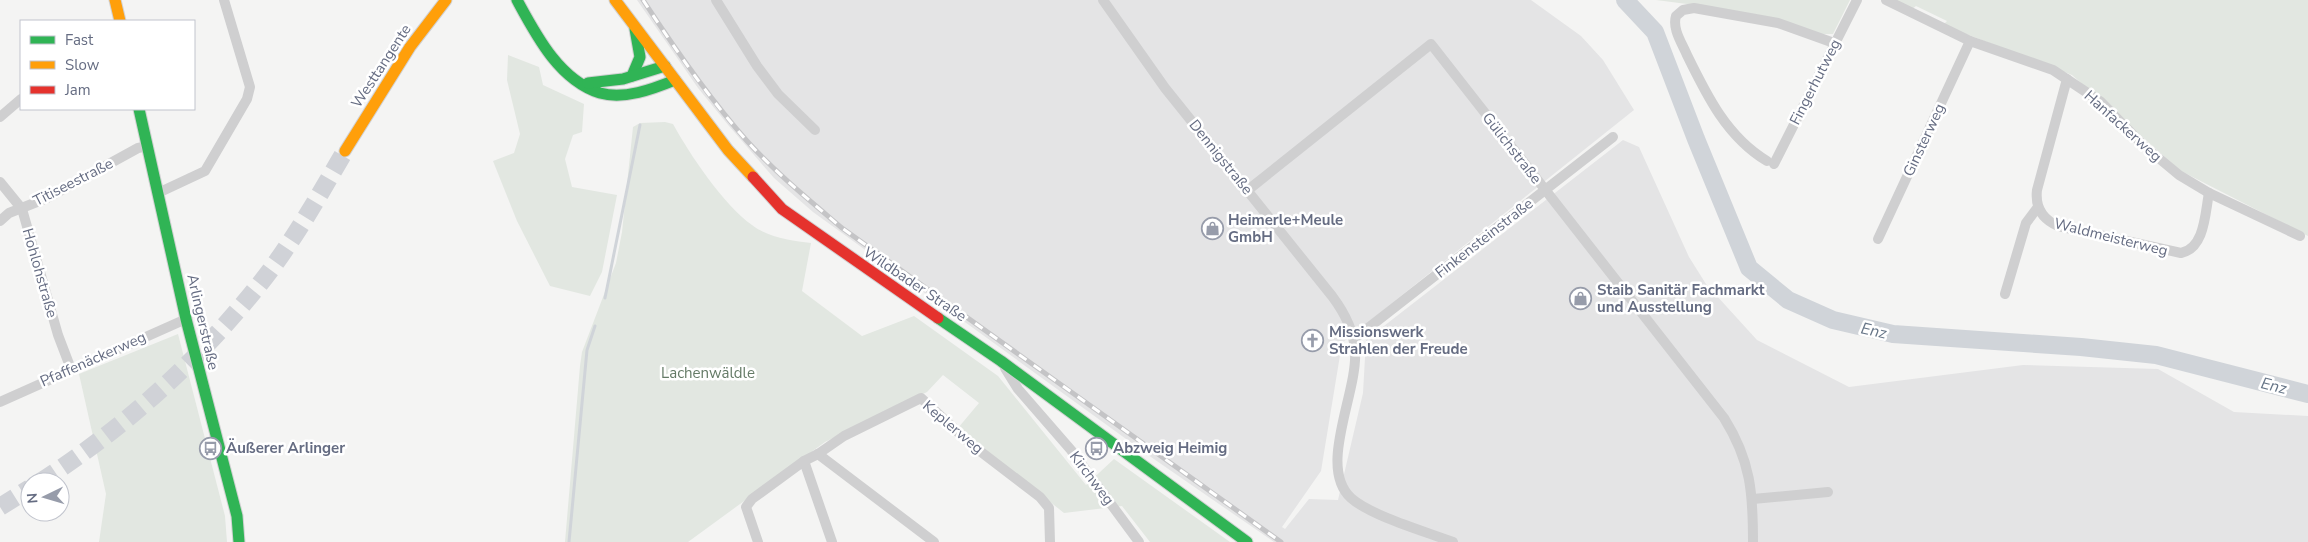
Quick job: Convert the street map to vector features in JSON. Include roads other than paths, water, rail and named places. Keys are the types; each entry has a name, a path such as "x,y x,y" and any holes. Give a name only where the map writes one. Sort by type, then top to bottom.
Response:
{"main road":[{"path":"115,0 120,20"},
{"name":"Westtangente","path":"345,151 410,47 446,0"},
{"path":"504,0 535,33"},
{"path":"517,0 535,33 555,59 592,90 609,94 652,89 675,80"},
{"name":"Wildbader Straße","path":"615,0 635,29 745,170 782,209 1000,361 1247,542"},
{"path":"632,76 640,58 635,29"},
{"path":"583,83 609,82 665,66"},
{"name":"Arlingerstraße","path":"140,110 186,319 237,516 239,542"}],"street":[{"path":"158,193 205,171 247,99 250,87 224,0"},
{"path":"716,0 756,66 778,94 815,130"},
{"name":"Dennigstraße","path":"1103,0 1148,66 1332,296 1345,316 1354,339 1356,353 1353,385 1338,455 1338,471 1341,484 1349,496 1361,506 1453,542"},
{"name":"Fingerhutweg","path":"1834,42 1778,23 1694,8 1683,10 1676,16 1674,24 1676,32 1716,111 1743,143 1770,162 1857,0"},
{"name":"Hanfackerweg","path":"1886,0 1970,41 2053,70 2101,102 2167,166 2209,193 2300,236"},
{"name":"Ginsterweg","path":"1878,239 1970,41"},
{"name":"Gülichstraße","path":"1248,190 1431,44 1724,418 1736,436 1748,468 1753,499 1753,542"},
{"name":"Waldmeisterweg","path":"2067,79 2037,190 2038,207 2044,217 2058,226 2181,253 2193,248 2198,241 2209,193"},
{"path":"0,117 20,101"},
{"name":"Finkensteinstraße","path":"1354,339 1613,137"},
{"name":"Titiseestraße","path":"0,221 9,213 22,209 138,148 148,146"},
{"name":"Hohlohstraße","path":"0,182 22,209 58,334 71,369"},
{"name":"Waldmeisterweg","path":"2005,294 2026,223 2038,207"},
{"name":"Pfaffenäckerweg","path":"0,402 186,319"},
{"name":"Kirchweg","path":"1000,361 1018,389 1071,450 1139,542"},
{"path":"1042,416 1046,395"},
{"name":"Keplerweg","path":"818,454 844,436 921,398 972,445 1040,497 1048,508 1050,542"},
{"path":"758,542 746,507 752,498 804,461 818,454 934,542"},
{"path":"804,461 832,542"},
{"path":"1753,499 1828,492"}],"waterway":[{"name":"Enz","path":"1625,0 1655,32 1696,139 1749,268 1788,300 1833,320 1893,334 2081,347 2156,355 2308,394"},
{"path":"605,298 640,125"},
{"path":"569,542 587,350 595,326"}],"tunnel":[{"path":"55,472 99,441 154,395 181,371 231,319 279,258 345,151"},
{"path":"0,507 20,494"}],"railway":[{"path":"643,0 692,72 747,141 769,164 817,207 842,228 1281,542"}],"place":[{"name":"Heimerle+Meule GmbH","path":"1212,229"},
{"name":"Staib Sanitär Fachmarkt und Ausstellung","path":"1581,299"},
{"name":"Missionswerk Strahlen der Freude","path":"1313,341"},
{"name":"Äußerer Arlinger","path":"210,448"},
{"name":"Abzweig Heimig","path":"1097,448"}],"park label":[{"name":"Lachenwäldle","path":"708,373"}]}
